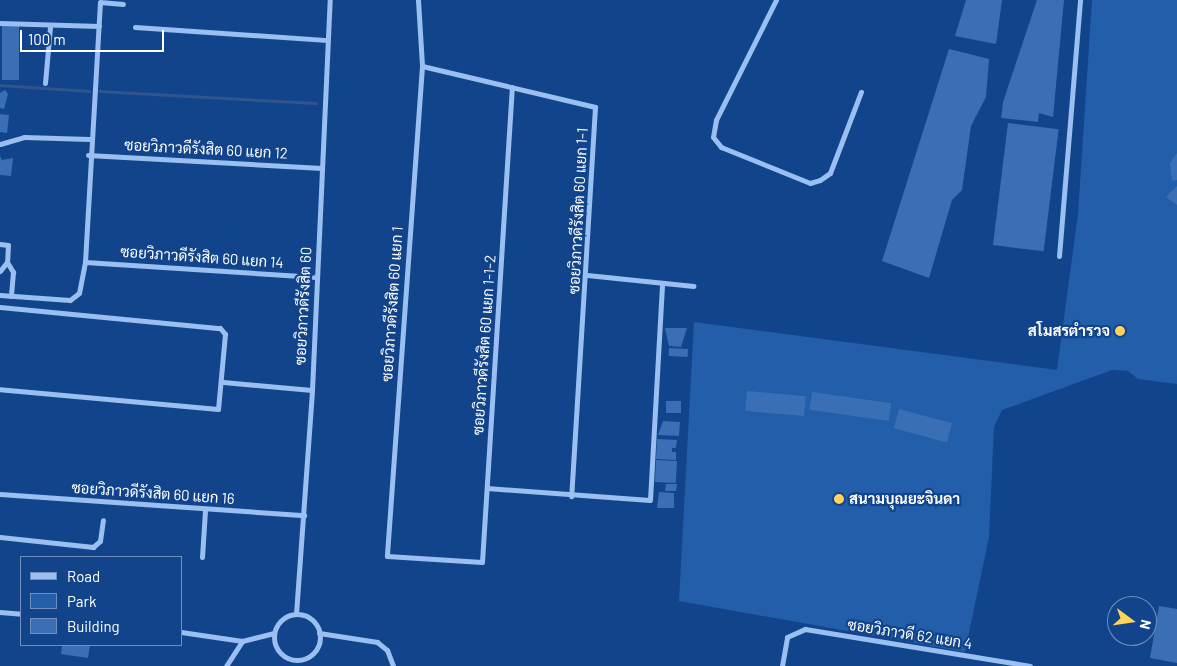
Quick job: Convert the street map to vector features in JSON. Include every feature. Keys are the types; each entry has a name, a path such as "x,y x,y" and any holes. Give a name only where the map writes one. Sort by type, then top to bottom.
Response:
{"street":[{"name":"ซอยวิภาวดีรังสิต 60","path":"296,614 312,390 330,0"},
{"name":"ซอยวิภาวดีรังสิต 60 แยก 1","path":"418,0 422,66 387,556 440,559"},
{"path":"776,0 716,120 713,137 721,147 810,183 820,180 830,173 861,92"},
{"path":"1059,256 1080,0"},
{"path":"0,295 70,300 79,293 85,262 88,155 100,2 122,4"},
{"path":"0,23 50,27 99,26"},
{"path":"45,83 50,27"},
{"path":"135,27 328,40"},
{"name":"ซอยวิภาวดีรังสิต 60 แยก 1-1","path":"422,66 595,107 587,275 571,496"},
{"name":"ซอยวิภาวดีรังสิต 60 แยก 1-1-2","path":"440,559 482,562 512,87"},
{"path":"0,144 24,137 90,139"},
{"name":"ซอยวิภาวดีรังสิต 60 แยก 12","path":"88,155 322,168"},
{"path":"0,244 8,245 7,262 13,272 11,296"},
{"path":"0,271 7,262"},
{"name":"ซอยวิภาวดีรังสิต 60 แยก 14","path":"85,262 317,277"},
{"path":"587,275 693,286"},
{"path":"487,488 571,496 650,500 662,283"},
{"path":"0,307 220,328 225,334 221,403 218,409 211,410 0,389"},
{"path":"222,382 312,390"},
{"name":"ซอยวิภาวดีรังสิต 60 แยก 16","path":"0,494 205,510 304,515"},
{"path":"202,557 205,510"},
{"path":"0,537 93,548 100,541 104,520"},
{"path":"0,612 20,614"},
{"path":"182,632 242,641 274,632 282,619 296,614 309,617 319,633 316,648 298,660"},
{"name":"ซอยวิภาวดี 62 แยก 4","path":"782,666 787,637 805,630 1030,666"},
{"path":"274,632 280,652 298,660"},
{"path":"319,633 377,642 387,650 393,666"},
{"path":"226,666 242,641"},
{"path":"298,660 298,666"}],"green space":[{"name":"สโมสรตำรวจ","path":"1092,0 1177,0 1177,384 1138,379 1128,371 1112,370 1002,410 994,427 989,537 965,652 679,601 694,322 1057,370 1078,214"}],"building":[{"path":"966,0 1002,0 996,44 955,36"},
{"path":"1037,0 1064,0 1053,117 1039,113 1038,122 1001,118 1003,102"},
{"path":"2,26 19,26 19,80 2,80"},
{"path":"949,49 989,59 986,97 971,126 962,190 952,200 929,278 882,261"},
{"path":"5,90 8,94 4,109 0,108 0,93"},
{"path":"0,114 9,115 7,133 0,132"},
{"path":"1008,123 1059,129 1044,251 993,245"},
{"path":"1177,153 1177,180 1172,181 1170,163"},
{"path":"0,156 2,160 13,158 11,176 0,175"},
{"path":"1177,186 1177,205 1166,197"},
{"path":"665,328 687,328 681,347 669,346"},
{"path":"669,348 688,349 688,357 669,356"},
{"path":"747,391 806,396 804,416 745,411"},
{"path":"812,392 891,403 889,421 809,410"},
{"path":"666,401 681,401 681,413 666,413"},
{"path":"899,409 952,423 947,443 894,428"},
{"path":"663,421 680,422 679,436 658,435"},
{"path":"657,439 677,440 676,448 672,448 672,452 676,452 676,460 656,459"},
{"path":"656,460 677,461 676,483 655,482"},
{"path":"666,484 677,484 676,491 665,491"},
{"path":"659,492 674,493 674,508 657,508"},
{"path":"1159,606 1177,609 1177,663 1150,658 1152,646 1157,646"},
{"path":"62,646 90,646 88,658 61,654"}],"waterway":[{"path":"0,85 89,91"},
{"path":"99,91 316,103"}],"place":[{"name":"สโมสรตำรวจ","path":"1120,331"},
{"name":"สนามบุณยะจินดา","path":"839,499"}]}
